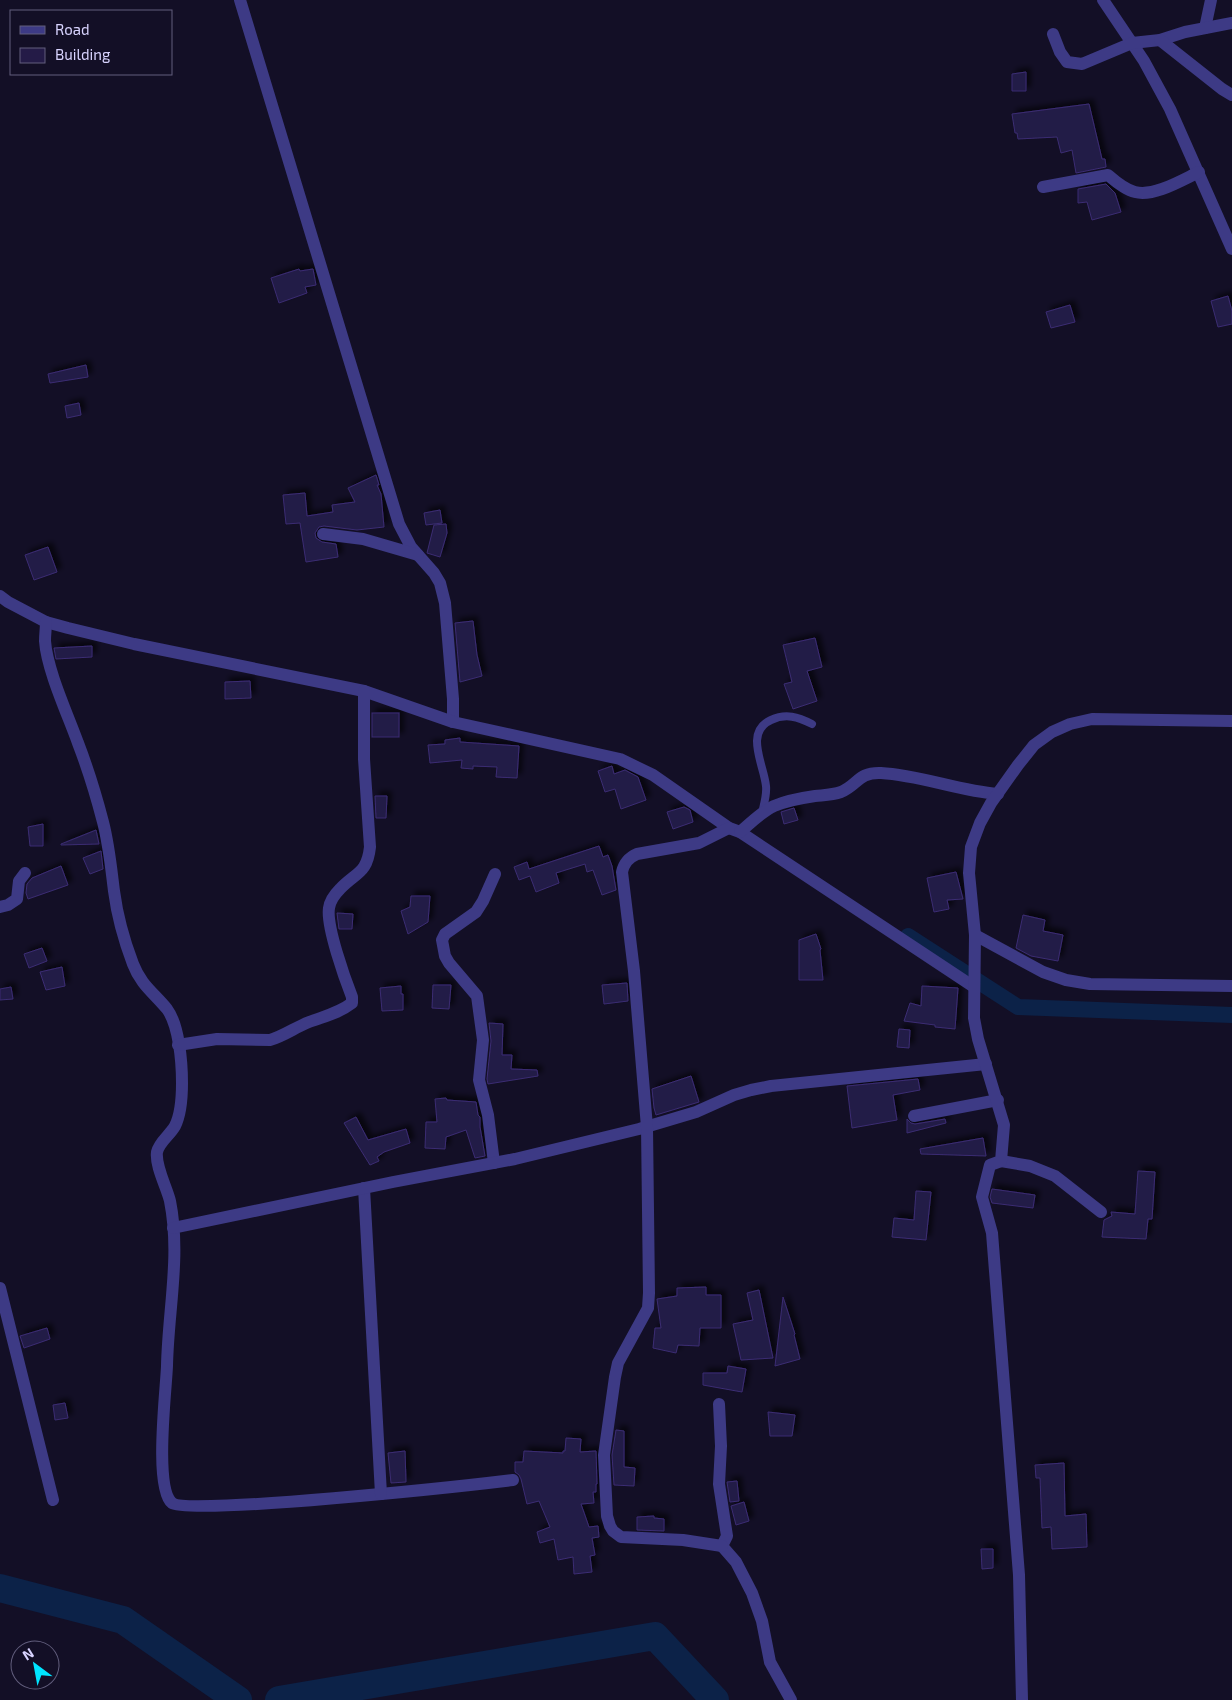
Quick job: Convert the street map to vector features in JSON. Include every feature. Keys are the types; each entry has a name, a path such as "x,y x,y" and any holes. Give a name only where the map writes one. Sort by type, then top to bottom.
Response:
{"street":[{"path":"240,0 399,524 405,537 440,583 445,603 454,699 453,718"},
{"path":"1103,0 1144,61 1170,109 1232,249"},
{"path":"1205,28 1211,0"},
{"path":"1053,34 1062,57 1067,62 1082,64 1132,43 1160,40 1232,23"},
{"path":"1160,40 1232,95"},
{"path":"1043,187 1108,175 1129,190 1137,193 1165,188 1199,172"},
{"path":"323,534 363,539 419,555"},
{"path":"0,596 46,622 134,644 364,691 453,718 620,759 653,775 739,829 974,987"},
{"path":"46,622 45,641 48,659 83,754 103,822 110,850 116,905 132,962 141,982 169,1011 177,1028 182,1081 179,1114 175,1126 157,1151 157,1158 170,1201 173,1228 174,1273 168,1332 162,1439 165,1493 170,1502 177,1506 212,1506 381,1494 513,1480"},
{"path":"178,1044 217,1039 270,1040 310,1022 336,1013 352,1003 352,997 328,921 329,906 334,895 360,872 369,858 370,847 364,759 364,691"},
{"path":"1001,1161 1004,1125 974,1018 975,940 969,873 971,846 980,824 998,794 1034,745 1052,732 1070,724 1092,719 1232,722"},
{"path":"791,1700 770,1662 762,1621 752,1594 736,1562 722,1546 683,1540 621,1537 610,1526 604,1455 615,1377 618,1363 642,1321 649,1301 647,1127 634,971 622,872 624,864 630,857 637,854 699,843 739,829 772,807 842,791 860,777 872,773 891,774 977,792 998,794"},
{"path":"0,907 8,905 17,899 19,881 25,873"},
{"path":"494,1163 488,1115 479,1080 483,1040 477,996 449,963 445,956 442,940 445,934 476,912 495,874"},
{"path":"975,940 1043,972 1066,980 1090,984 1232,986"},
{"path":"173,1228 494,1163 647,1127 696,1112 750,1090 986,1064"},
{"path":"914,1116 998,1100"},
{"path":"1022,1700 1019,1575 992,1233 982,1197 990,1165 1001,1161 1030,1166 1054,1176 1101,1212"},
{"path":"364,1188 381,1494"},
{"path":"0,1288 53,1500"},
{"path":"719,1404 721,1446 719,1484 727,1536 722,1546"}],"lane":[{"path":"759,816 767,788 757,747 758,734 762,726 777,718 787,716 799,718 812,724"}],"building":[{"path":"1026,72 1026,91 1012,91 1012,74"},
{"path":"1089,104 1102,159 1105,159 1106,167 1076,173 1072,150 1061,153 1057,137 1018,139 1017,133 1015,133 1012,114"},
{"path":"1106,184 1115,193 1121,212 1092,220 1087,202 1078,203 1078,189"},
{"path":"299,269 300,271 313,269 316,285 305,287 307,293 279,303 271,278"},
{"path":"1228,296 1232,311 1232,324 1218,327 1211,301"},
{"path":"1070,305 1075,322 1051,328 1046,312"},
{"path":"86,365 88,377 50,383 48,374"},
{"path":"79,403 81,415 67,418 65,406"},
{"path":"376,475 379,485 377,485 381,494 384,527 357,530 319,527 315,533 316,538 322,542 336,544 338,557 306,562 300,523 286,524 283,495 305,493 307,516 333,512 332,505 355,502 348,488"},
{"path":"440,510 442,523 426,525 424,513"},
{"path":"446,524 447,533 440,557 427,553 434,525"},
{"path":"48,547 57,572 34,580 25,555"},
{"path":"473,621 477,655 482,676 460,682 455,623"},
{"path":"815,638 822,667 807,671 817,701 793,709 784,684 792,682 783,645"},
{"path":"92,646 92,657 56,659 54,648"},
{"path":"250,681 251,698 225,699 225,682"},
{"path":"372,713 399,713 399,737 372,737"},
{"path":"460,738 460,742 519,746 517,778 496,777 497,767 473,766 473,769 461,768 462,760 430,763 428,745 445,744 445,740"},
{"path":"612,766 614,774 625,770 638,777 646,800 621,809 615,789 605,792 598,771"},
{"path":"375,796 387,796 386,818 376,818"},
{"path":"684,807 690,810 693,822 673,829 667,812"},
{"path":"794,808 798,820 784,824 781,812"},
{"path":"43,824 43,846 30,846 28,827"},
{"path":"96,830 99,844 61,845 61,844"},
{"path":"599,846 603,857 608,855 616,890 602,895 593,870 587,872 585,864 556,873 559,883 536,892 530,876 519,880 514,867 527,862 529,869"},
{"path":"101,851 103,869 90,874 83,858"},
{"path":"61,866 68,885 28,899 26,893 27,884 32,878"},
{"path":"956,872 963,899 947,900 949,909 934,912 927,878"},
{"path":"411,896 430,896 428,922 408,934 401,911 410,907"},
{"path":"337,913 353,914 352,929 339,929"},
{"path":"1023,915 1045,920 1043,931 1063,935 1058,961 1031,956 1016,948"},
{"path":"816,934 821,949 823,980 799,980 799,940"},
{"path":"42,948 47,961 29,968 24,954"},
{"path":"62,967 65,986 46,990 40,972"},
{"path":"627,983 628,1001 604,1004 602,985"},
{"path":"433,985 451,985 449,1009 432,1008"},
{"path":"401,986 403,1010 382,1011 380,988"},
{"path":"922,986 958,988 955,1029 904,1021 910,1003 921,1006"},
{"path":"11,987 13,999 0,1000 0,989"},
{"path":"489,1023 503,1024 502,1055 512,1055 511,1069 537,1070 538,1076 488,1084 491,1041"},
{"path":"899,1029 910,1030 909,1048 897,1047"},
{"path":"691,1076 699,1102 656,1115 652,1089"},
{"path":"918,1079 920,1090 893,1095 897,1120 852,1128 847,1086"},
{"path":"446,1098 447,1100 476,1102 485,1156 475,1158 466,1130 446,1137 445,1149 425,1148 426,1122 437,1122 435,1099"},
{"path":"356,1117 368,1140 406,1129 410,1143 384,1152 377,1157 379,1161 370,1165 344,1123"},
{"path":"907,1119 915,1124 945,1119 946,1123 907,1133"},
{"path":"983,1138 986,1156 921,1154 920,1149"},
{"path":"1138,1171 1155,1172 1152,1219 1148,1219 1146,1239 1102,1237 1104,1220 1112,1216 1111,1212 1135,1214"},
{"path":"992,1189 1035,1195 1033,1208 992,1203 990,1197"},
{"path":"916,1191 931,1192 926,1240 892,1237 894,1218 914,1220"},
{"path":"706,1287 706,1295 721,1295 721,1328 700,1328 699,1346 678,1345 676,1353 653,1348 655,1328 661,1328 657,1299 677,1296 677,1288"},
{"path":"759,1290 773,1358 741,1360 733,1324 753,1320 747,1293"},
{"path":"783,1297 795,1334 800,1359 775,1366"},
{"path":"47,1328 50,1339 24,1348 20,1336"},
{"path":"728,1366 746,1369 742,1392 703,1385 703,1373 727,1373"},
{"path":"65,1403 68,1418 55,1420 53,1405"},
{"path":"768,1412 795,1415 792,1436 770,1436"},
{"path":"616,1430 624,1431 624,1467 635,1468 634,1486 614,1485 612,1455"},
{"path":"566,1438 581,1439 580,1452 596,1451 597,1484 596,1492 593,1492 594,1503 581,1504 589,1527 598,1526 599,1537 592,1538 595,1555 590,1556 592,1572 574,1574 573,1557 558,1560 554,1539 540,1543 537,1532 550,1527 539,1501 527,1504 521,1479 515,1472 515,1462 523,1462 524,1451 563,1453 565,1451"},
{"path":"405,1451 406,1482 391,1483 388,1453"},
{"path":"1064,1463 1065,1516 1086,1514 1087,1547 1052,1549 1051,1527 1042,1528 1040,1478 1036,1478 1035,1465"},
{"path":"737,1481 739,1501 730,1502 727,1482"},
{"path":"744,1502 749,1521 736,1525 731,1506"},
{"path":"654,1516 654,1518 664,1519 664,1531 637,1530 637,1517"},
{"path":"981,1549 993,1549 993,1568 982,1569"}],"waterway":[{"path":"908,936 1018,1007 1232,1015"},
{"path":"0,1588 123,1620 238,1700"},
{"path":"279,1700 655,1636 715,1700"}]}
